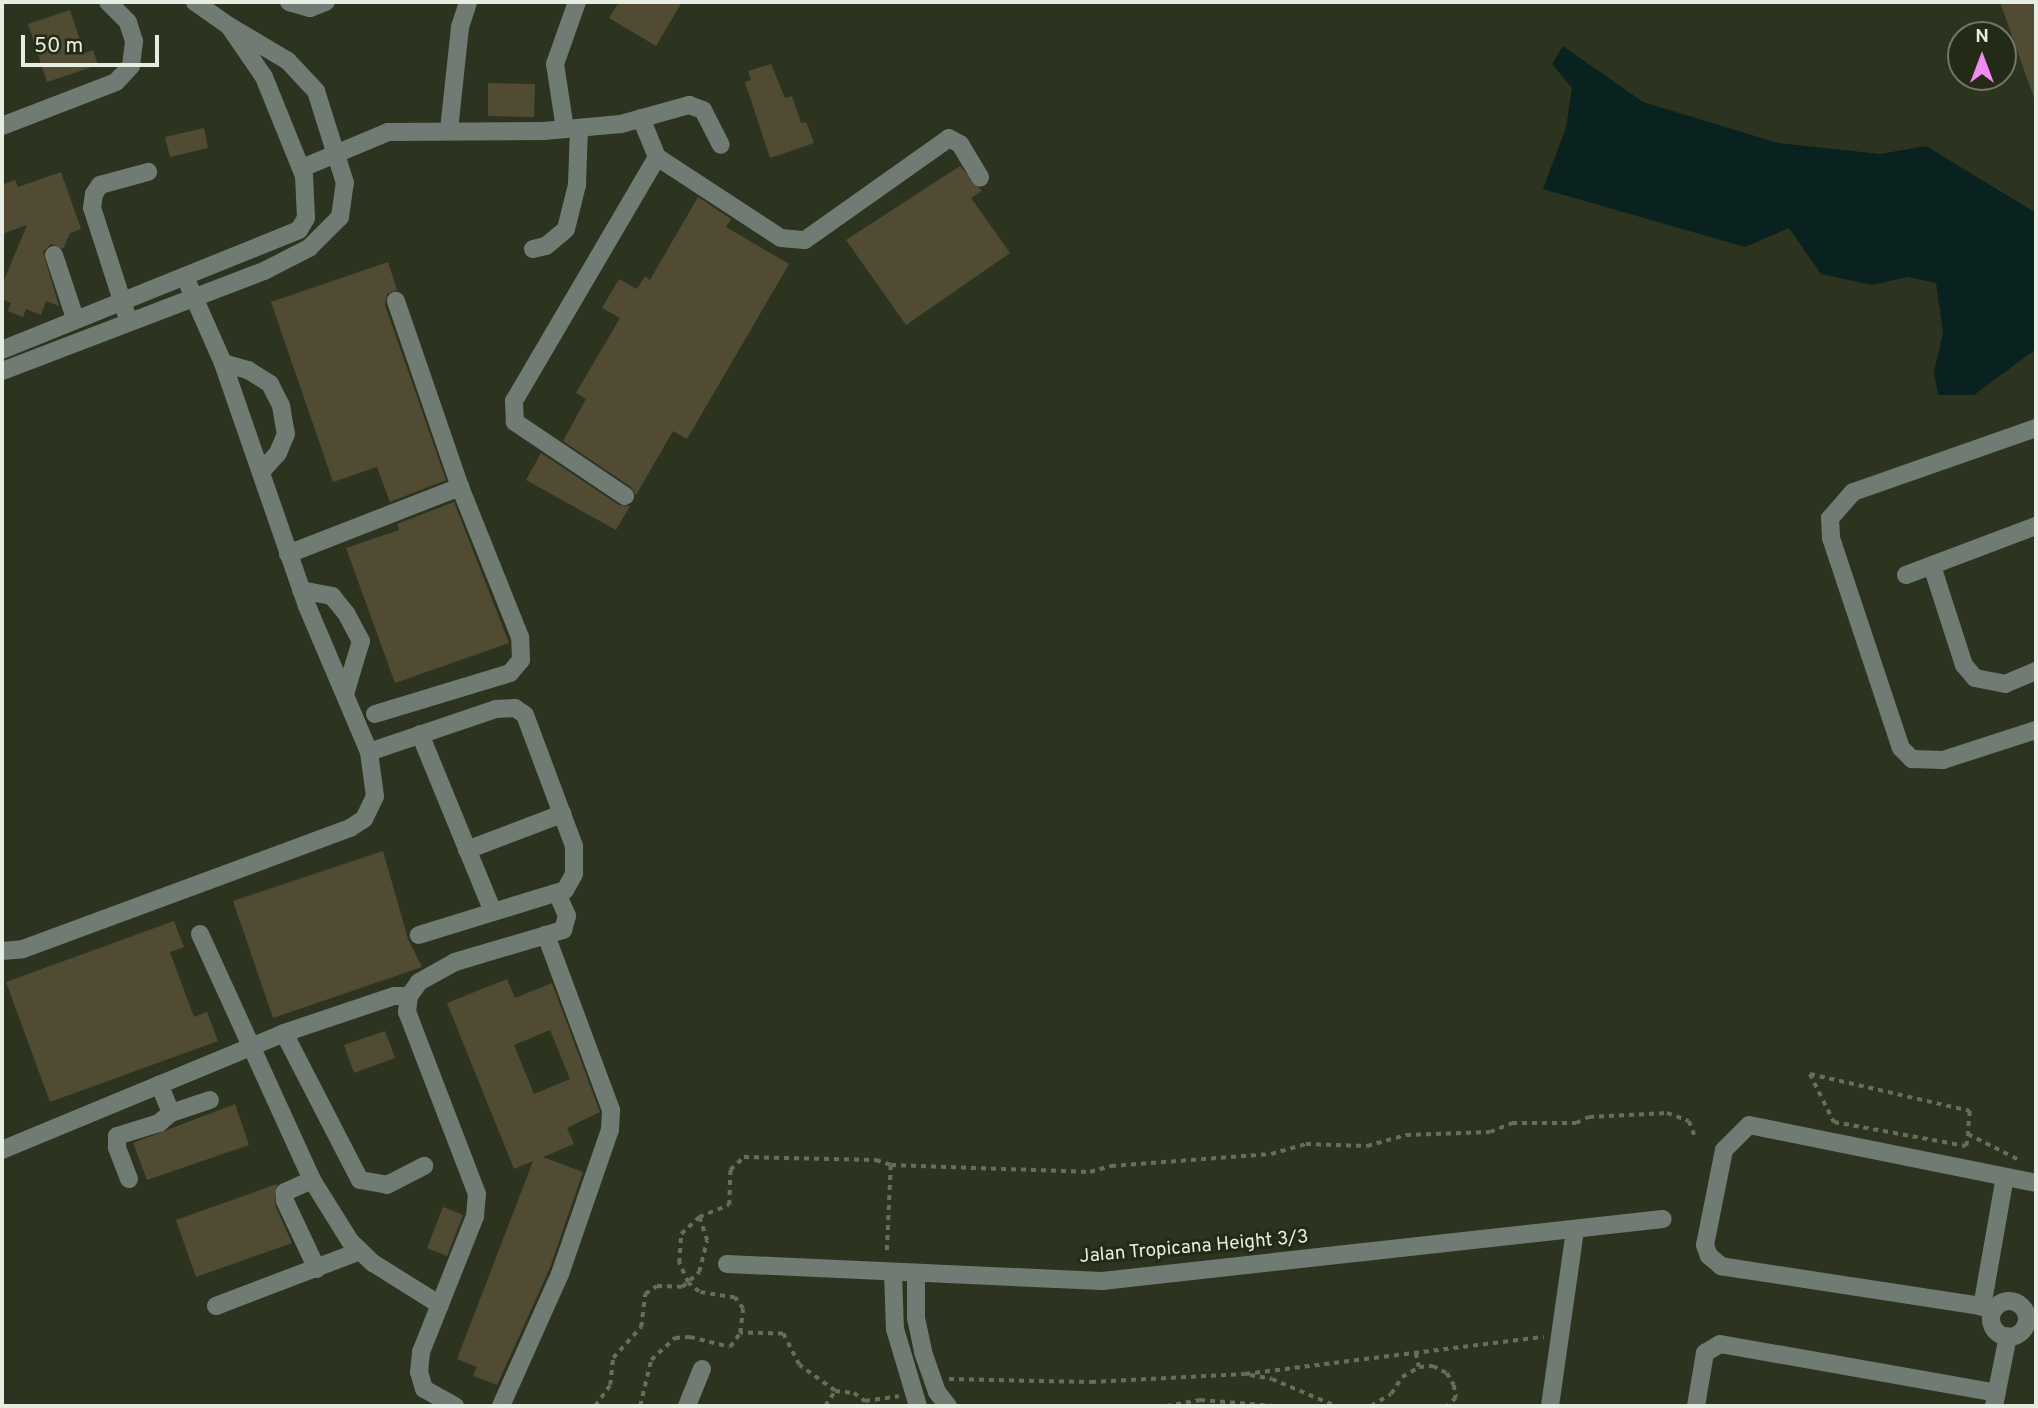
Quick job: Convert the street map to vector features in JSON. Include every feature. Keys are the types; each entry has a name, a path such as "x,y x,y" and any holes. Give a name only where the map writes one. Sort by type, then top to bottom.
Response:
{"street":[{"path":"2,126 116,82 131,66 135,41 128,22 109,2"},
{"path":"2,371 264,271 309,248 324,234 343,208 345,183 339,154 316,91 288,61 195,2"},
{"path":"289,2 310,8 326,2"},
{"path":"449,130 460,27 468,2"},
{"path":"533,249 546,246 566,229 577,185 572,129 555,64 577,2"},
{"path":"2,349 75,318 186,279 299,230 306,218 302,168 277,103 229,26"},
{"path":"302,168 388,132 572,129 642,118 689,105 703,110 721,145"},
{"path":"642,118 657,157 781,238 805,240 938,142 949,138 960,144 980,177"},
{"path":"625,496 515,422 514,401 657,157"},
{"path":"129,323 92,208 94,194 100,185 148,172"},
{"path":"306,218 324,234"},
{"path":"54,255 75,318"},
{"path":"2,951 23,950 350,828 364,819 375,796 369,752 301,590 223,363 186,279"},
{"path":"375,714 510,673 521,660 520,637 460,487 396,301"},
{"path":"223,363 248,370 270,384 281,406 286,434 278,453 262,471"},
{"path":"2036,428 1853,492 1830,518 1831,538 1901,748 1912,759 1928,763 2036,730"},
{"path":"288,554 460,487"},
{"path":"1906,575 2036,529"},
{"path":"1931,566 1964,666 1975,678 2006,684 2036,671"},
{"path":"301,590 332,597 346,613 360,641 345,694"},
{"path":"485,680 496,709"},
{"path":"369,752 496,709 514,708 525,715 574,846 574,874 565,890 419,935"},
{"path":"420,734 493,912"},
{"path":"467,850 562,814"},
{"path":"455,1406 424,1389 418,1372 421,1352 475,1216 477,1194 407,1012 409,996 419,982 455,962 563,930 567,916 557,893"},
{"path":"200,934 312,1180 360,1251 440,1305"},
{"path":"502,1406 560,1274 610,1130 611,1110 546,935"},
{"path":"2,1150 284,1033 394,996 409,996"},
{"path":"284,1033 360,1180 387,1185 424,1166"},
{"path":"159,1084 171,1113"},
{"path":"129,1179 117,1147 117,1136 159,1123 171,1113 210,1100"},
{"path":"2008,1336 2022,1330 2031,1322 2015,1302 2004,1301 1988,1308 1721,1266 1709,1256 1705,1245 1724,1150 1749,1125 2036,1183"},
{"path":"2005,1177 1988,1308 1992,1324 2008,1336"},
{"path":"312,1180 285,1192 285,1201 317,1269"},
{"name":"Jalan Tropicana Height 3/3","path":"727,1264 916,1276 1102,1281 1575,1231 1663,1219"},
{"path":"1550,1406 1575,1231"},
{"path":"216,1306 360,1251"},
{"path":"890,1273 895,1329 914,1399"},
{"path":"916,1276 916,1318 923,1352 933,1383 948,1406"},
{"path":"1696,1406 1706,1353 1720,1344 1996,1400 2008,1336"},
{"path":"901,1357 923,1352"},
{"path":"687,1406 702,1369"}],"path":[{"path":"1810,1074 1970,1111 1968,1134 1966,1146 1834,1122 1810,1074"},
{"path":"640,1406 651,1360 675,1338 690,1337 730,1347 740,1333 743,1308 735,1298 699,1292 688,1283 681,1273 679,1248 681,1234 699,1217 729,1205 730,1170 744,1157 876,1160 891,1165 1090,1172 1124,1164 1271,1154 1306,1144 1367,1146 1406,1135 1490,1132 1512,1123 1576,1123 1589,1117 1667,1113 1689,1121 1695,1137"},
{"path":"1968,1134 2029,1163"},
{"path":"890,1273 891,1165"},
{"path":"688,1283 705,1258 706,1241 699,1217"},
{"path":"595,1406 610,1385 613,1358 642,1326 645,1294 657,1286 688,1283"},
{"path":"740,1333 783,1335 799,1365 835,1391 878,1401 914,1399"},
{"path":"933,1383 943,1378 1091,1382 1245,1374 1560,1335"},
{"path":"1416,1353 1419,1367"},
{"path":"1372,1406 1391,1394 1402,1377 1419,1367 1433,1366 1447,1373 1455,1398 1448,1406"},
{"path":"1245,1374 1272,1379 1336,1406"},
{"path":"825,1406 835,1391"},
{"path":"1166,1406 1200,1400 1274,1406"}],"water":[{"path":"1563,46 1643,102 1778,143 1880,154 1926,146 2036,213 2036,349 1974,395 1938,395 1934,372 1943,333 1936,283 1908,277 1872,285 1821,274 1789,228 1745,247 1543,189 1566,128 1572,88 1552,64"}],"building":[{"path":"619,2 682,2 656,46 609,18"},
{"path":"2000,2 2036,2 2036,98 2017,50 2017,21 2007,21"},
{"path":"70,10 84,53 93,50 98,65 47,82 28,24"},
{"path":"771,64 785,98 792,96 801,123 806,122 814,143 770,158 745,82 751,80 748,71"},
{"path":"488,83 535,84 534,117 488,116"},
{"path":"204,128 208,148 170,157 165,137"},
{"path":"960,166 982,191 971,198 1010,253 906,325 846,240"},
{"path":"61,172 81,229 70,233 63,249 51,244 43,252 59,306 46,301 41,315 26,309 23,317 8,311 11,303 2,299 2,285 27,225 2,234 2,185 15,180 18,187"},
{"path":"698,197 731,219 726,227 789,264 687,439 673,431 636,495 631,487 563,441 586,399 576,393 620,318 602,308 619,279 637,289 645,276 650,280"},
{"path":"388,262 397,290 387,294 385,305 446,480 390,502 377,467 333,482 271,302"},
{"path":"541,453 619,505 630,506 616,530 526,480"},
{"path":"454,502 509,643 395,683 346,548 399,530 397,524"},
{"path":"383,851 408,939 422,967 273,1018 233,901"},
{"path":"174,921 184,947 170,952 194,1017 207,1012 218,1041 50,1102 6,982"},
{"path":"507,979 515,998 552,983 600,1112 567,1128 574,1144 543,1157 583,1172 549,1270 497,1385 473,1376 477,1367 457,1359 533,1161 514,1169 447,1003","holes":["550,1030 570,1079 534,1094 514,1045"]},
{"path":"385,1031 395,1058 354,1073 344,1045"},
{"path":"235,1104 249,1145 147,1180 133,1143"},
{"path":"277,1184 275,1205 292,1243 196,1277 176,1220"},
{"path":"443,1207 463,1215 447,1256 427,1248"}]}
